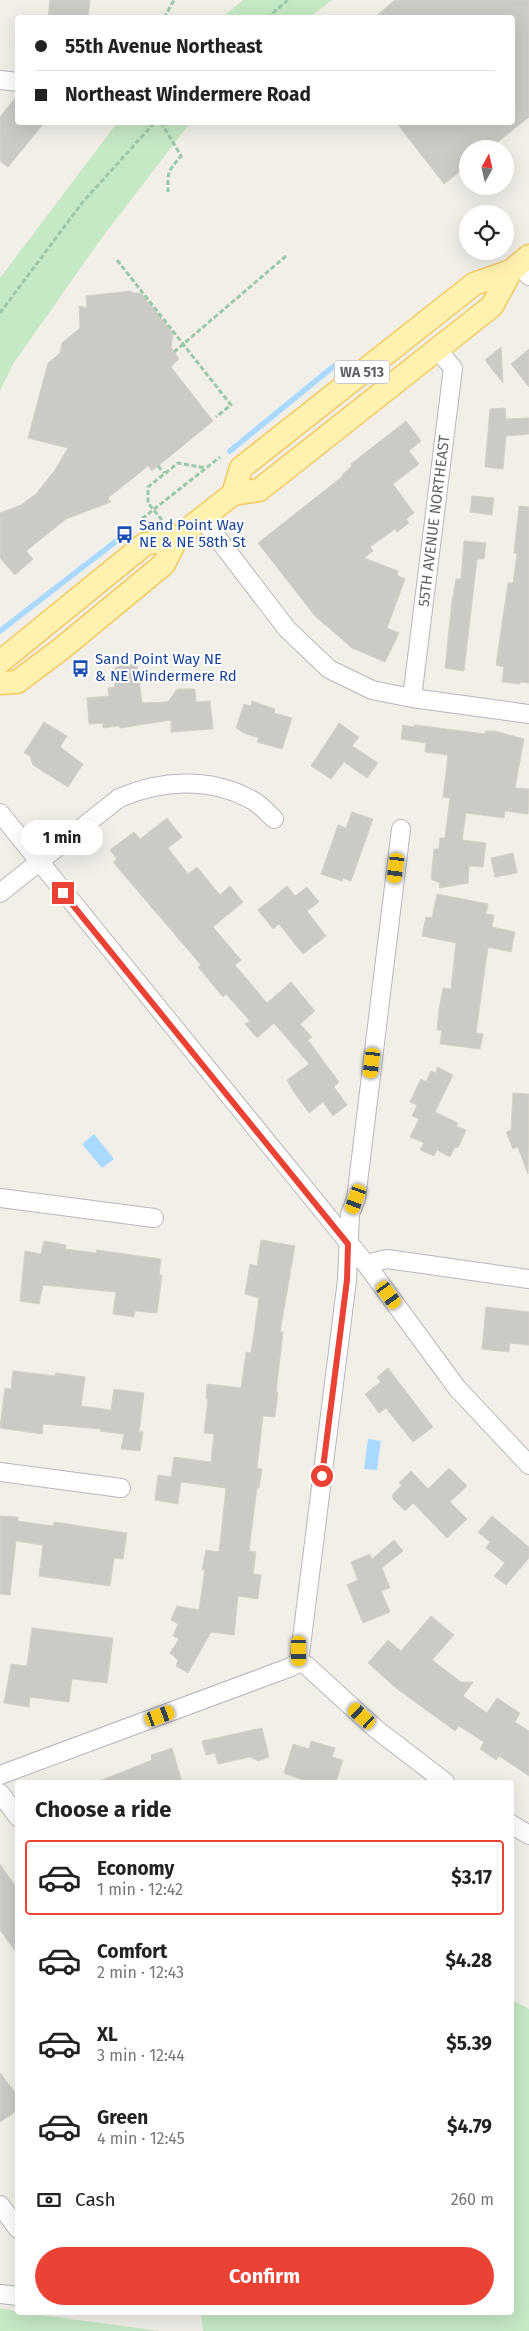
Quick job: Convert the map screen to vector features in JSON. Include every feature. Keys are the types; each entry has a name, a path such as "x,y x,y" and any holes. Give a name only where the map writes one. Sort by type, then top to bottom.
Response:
{"main road":[{"name":"WA 513","path":"0,683 17,682 164,564 177,538 202,518 233,494 259,490 492,306 522,267"},
{"name":"WA 513","path":"233,494 241,468 474,284 522,267"},
{"name":"WA 513","path":"0,662 145,544 177,538"}],"street":[{"path":"0,80 15,82"},
{"name":"55TH AVENUE NORTHEAST","path":"412,698 453,368 437,349"},
{"path":"202,518 287,629 329,669 372,690 412,698 529,714"},
{"path":"0,893 119,798 139,789 180,782 214,786 251,799 274,819"},
{"path":"0,813 366,1264 457,1388 529,1465"},
{"path":"299,1662 347,1280 350,1214 356,1199 401,829"},
{"path":"0,1198 154,1218"},
{"path":"366,1264 387,1259 529,1279"},
{"path":"0,1472 121,1488"},
{"path":"0,1775 281,1671 299,1662 306,1665 376,1729 442,1780"},
{"path":"0,1793 15,1813"},
{"path":"514,1826 529,1834"},
{"path":"0,2205 15,2225"},
{"path":"0,2294 15,2296"}],"path":[{"path":"166,15 174,0"},
{"path":"271,15 288,0"},
{"path":"0,313 82,203 152,125"},
{"path":"163,125 181,156 166,178 168,192"},
{"path":"174,352 286,256"},
{"path":"118,260 231,405 216,417"},
{"path":"138,531 143,518 220,457"},
{"path":"153,510 148,503 148,487 164,473 178,463 206,468"},
{"path":"158,466 164,473"}],"green space":[{"path":"243,0 332,0 313,15 225,15"},
{"path":"115,125 188,125 101,239 13,364 0,391 0,278"},
{"path":"514,2001 529,2009 529,2331 203,2331 201,2315 514,2315"},
{"path":"0,2308 15,2311 15,2315 40,2315 160,2331 0,2331"}],"water":[{"path":"94,1134 114,1159 102,1168 82,1144"},
{"path":"368,1439 381,1441 377,1470 364,1469"}],"building":[{"path":"50,0 90,0 88,15 48,15"},
{"path":"395,0 529,0 529,117 500,140 459,140 459,172 444,184 398,125 515,125 515,15 378,15"},
{"path":"15,98 15,125 43,125 8,167 0,161 0,117"},
{"path":"131,291 132,293 141,293 173,333 171,347 179,359 171,367 213,421 152,471 148,466 108,498 111,502 66,519 26,551 33,559 15,575 0,558 0,513 21,505 36,494 55,470 68,448 28,438 48,363 60,353 62,343 80,328 79,306 87,308 86,296"},
{"path":"501,347 503,383 485,360"},
{"path":"529,349 529,387 511,364"},
{"path":"505,408 506,419 529,418 529,434 506,436 503,469 485,467 490,409"},
{"path":"406,421 421,441 409,451 419,464 393,484 414,513 406,519 409,523 397,532 395,529 370,547 373,551 364,558 398,571 397,575 405,579 387,628 399,633 385,662 352,648 315,616 258,543 343,476 352,466 351,464"},
{"path":"472,496 494,498 492,515 470,512"},
{"path":"519,506 529,507 529,683 520,682 520,684 502,682 504,667 496,665 508,583 513,583 517,554 514,553"},
{"path":"464,541 486,543 484,559 477,559 464,671 445,668 452,601 456,579 461,579"},
{"path":"137,664 142,703 168,702 177,689 195,689 196,702 210,701 213,729 171,732 171,720 120,728 119,726 103,728 103,723 89,724 87,698 109,696 108,688 115,687 114,669 119,666"},
{"path":"252,701 275,709 274,713 292,718 282,749 257,742 259,738 236,728 244,704 251,706"},
{"path":"44,722 67,736 60,747 83,764 68,787 33,765 30,756 24,753"},
{"path":"339,723 359,737 352,746 378,763 367,778 344,762 331,779 311,766"},
{"path":"403,725 485,734 485,731 495,731 524,739 515,788 529,789 528,814 505,811 504,818 466,813 462,840 486,843 483,867 469,866 468,883 439,888 440,883 431,879 434,849 439,849 440,838 445,838 450,798 443,797 448,755 425,752 426,743 401,739"},
{"path":"352,812 373,819 351,881 343,878 342,881 321,874 338,825 346,828"},
{"path":"167,818 182,837 168,848 188,874 197,867 220,895 230,886 243,902 213,927 241,960 235,965 267,1003 291,982 315,1011 300,1024 312,1037 308,1040 339,1082 334,1087 347,1105 333,1116 323,1102 309,1113 294,1092 287,1080 309,1064 274,1023 257,1038 245,1024 250,1021 226,994 223,997 198,967 201,965 113,862 117,859 110,850 134,832 140,839"},
{"path":"513,853 517,873 495,877 491,858"},
{"path":"287,886 295,896 307,887 319,902 307,911 326,936 303,954 279,924 273,929 258,910"},
{"path":"437,894 488,904 486,914 494,915 492,927 515,932 511,952 488,947 476,1033 483,1034 480,1049 440,1044 442,1030 437,1030 439,1010 443,988 451,989 456,943 422,936 426,917 432,918"},
{"path":"437,1067 453,1075 435,1112 458,1123 456,1126 466,1130 458,1148 455,1147 450,1157 437,1150 434,1156 420,1150 424,1143 410,1137 419,1119 412,1116 417,1105 410,1102 421,1079 426,1082 431,1071 436,1073"},
{"path":"513,1093 529,1094 528,1174 518,1147 513,1149 506,1132 511,1130"},
{"path":"261,1240 295,1246 280,1332 283,1332 275,1417 263,1416 257,1468 262,1469 259,1488 257,1488 249,1551 256,1552 253,1574 261,1575 258,1599 238,1596 234,1635 211,1632 188,1673 176,1666 178,1660 170,1653 179,1639 173,1636 178,1624 171,1620 177,1606 199,1610 205,1569 202,1570 206,1550 219,1552 226,1488 181,1482 178,1504 155,1500 158,1475 171,1477 174,1457 211,1462 214,1434 204,1433 208,1399 206,1399 207,1384 241,1388 246,1352 251,1353 259,1298 245,1294 250,1264 257,1266"},
{"path":"44,1241 66,1245 65,1249 96,1253 97,1250 161,1259 159,1275 162,1275 157,1313 135,1311 134,1317 113,1314 116,1292 43,1285 39,1304 20,1301 25,1251 41,1254"},
{"path":"486,1307 529,1312 529,1345 510,1343 509,1352 482,1349"},
{"path":"388,1368 433,1427 413,1442 386,1408 379,1413 365,1394 381,1382 377,1377"},
{"path":"13,1371 55,1376 56,1373 85,1377 81,1406 111,1410 114,1389 144,1393 139,1432 143,1432 140,1451 121,1449 124,1434 100,1431 101,1429 43,1424 42,1434 0,1428 5,1388 11,1389"},
{"path":"449,1468 467,1486 450,1502 467,1519 447,1538 413,1503 405,1511 393,1499 393,1494 402,1485 399,1483 411,1471 428,1489"},
{"path":"0,1516 18,1517 18,1521 53,1526 54,1522 127,1533 123,1559 114,1558 110,1586 39,1576 43,1545 16,1541 10,1595 0,1594"},
{"path":"492,1516 529,1547 529,1558 506,1585 494,1576 505,1563 486,1548 490,1542 478,1532"},
{"path":"394,1540 403,1551 382,1568 390,1588 381,1591 390,1612 363,1623 347,1585 358,1580 351,1562 370,1554 372,1559"},
{"path":"431,1616 454,1635 432,1660 461,1682 473,1682 463,1696 487,1713 497,1698 520,1713 515,1722 529,1731 529,1776 499,1756 496,1760 480,1749 484,1742 459,1726 455,1731 396,1688 368,1663 388,1640 401,1651"},
{"path":"32,1628 113,1638 107,1683 72,1679 69,1702 30,1697 29,1707 4,1703 11,1664 27,1666"},
{"path":"262,1728 269,1757 258,1761 250,1757 218,1764 215,1753 206,1755 202,1741"},
{"path":"311,1741 335,1748 332,1757 343,1760 337,1780 303,1780 284,1773 293,1744 309,1749"},
{"path":"172,1748 181,1780 102,1780 152,1760 151,1755"},
{"path":"0,1864 15,1886 15,1951 0,1930"},
{"path":"0,2073 15,2092 15,2112 0,2122"}],"waterway":[{"path":"230,451 334,366"},
{"path":"0,631 119,539"}],"place":[{"name":"Sand Point Way NE & NE 58th St","path":"125,534"},
{"name":"Sand Point Way NE & NE Windermere Rd","path":"81,668"}],"route":[{"path":"63,893 348,1244 347,1280 322,1476"}]}
